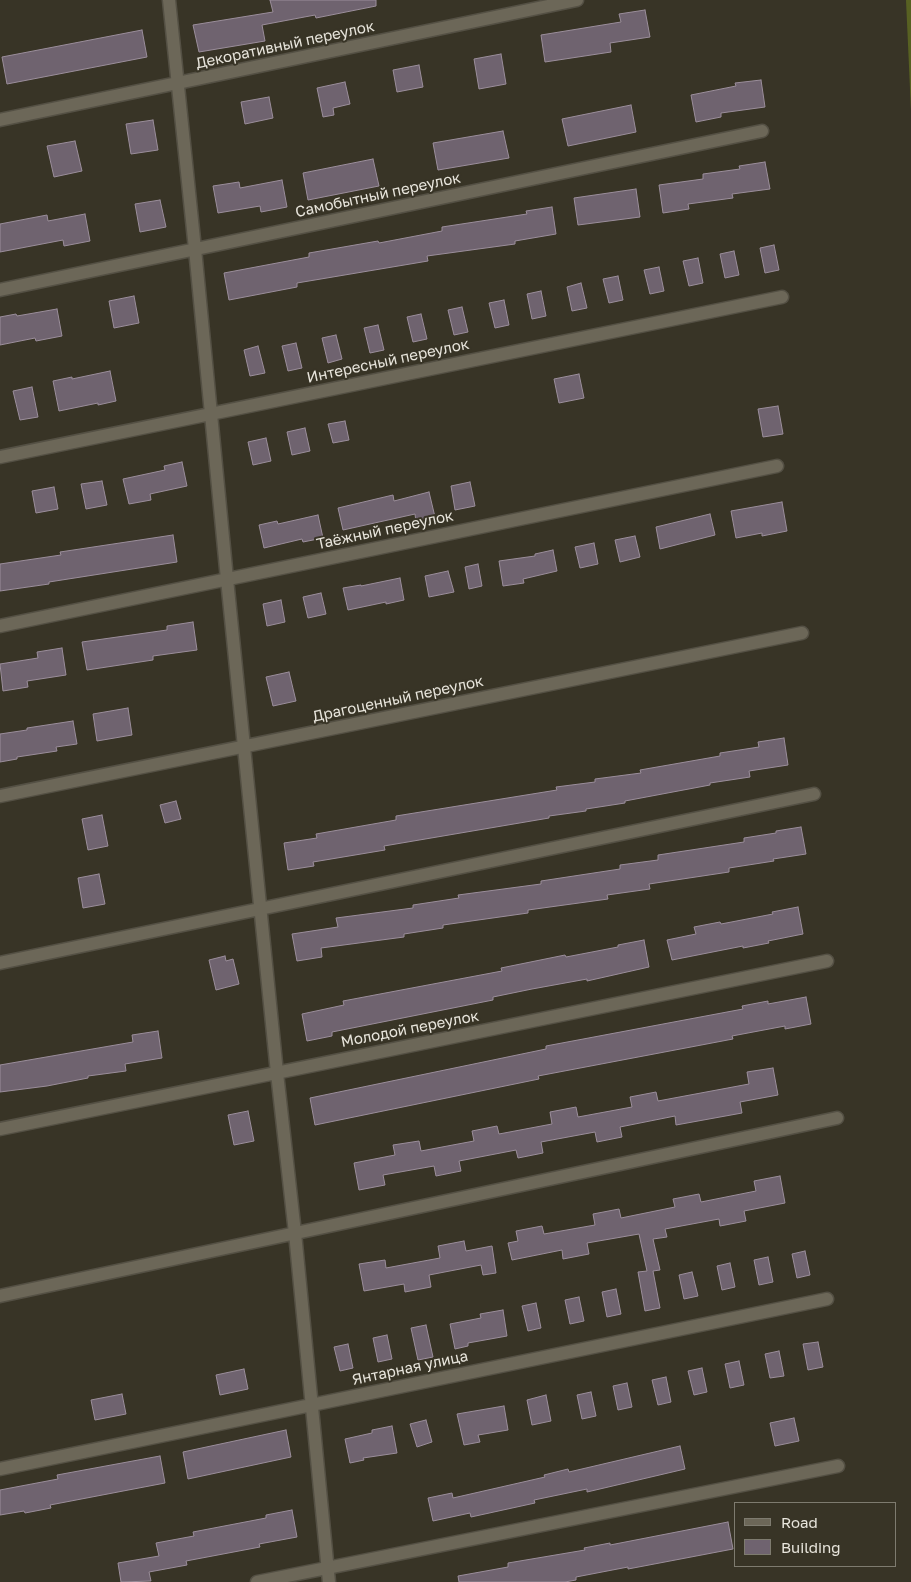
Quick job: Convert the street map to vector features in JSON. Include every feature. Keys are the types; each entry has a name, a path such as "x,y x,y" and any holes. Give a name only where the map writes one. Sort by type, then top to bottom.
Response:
{"street":[{"path":"169,0 196,249 227,580 262,908 329,1582"},
{"name":"Декоративный переулок","path":"0,120 577,0"},
{"name":"Самобытный переулок","path":"0,290 762,131"},
{"name":"Интересный переулок","path":"0,457 782,297"},
{"name":"Таёжный переулок","path":"0,626 777,466"},
{"name":"Драгоценный переулок","path":"0,796 802,633"},
{"path":"0,962 814,794"},
{"name":"Молодой переулок","path":"0,1129 827,961"},
{"path":"0,1296 837,1118"},
{"name":"Янтарная улица","path":"0,1469 827,1299"},
{"path":"257,1582 838,1466"}],"green space":[{"path":"906,0 911,0 911,111"}],"building":[{"path":"270,0 376,0 376,6 316,18 315,15 262,25 265,41 199,52 193,25 273,12"},
{"path":"645,10 650,37 610,43 611,52 545,62 541,35 621,22 619,14"},
{"path":"142,30 147,57 7,84 2,57"},
{"path":"501,54 506,84 479,89 474,59"},
{"path":"419,65 423,87 397,92 393,70"},
{"path":"761,80 765,107 721,113 721,117 696,122 691,95 736,86 735,83"},
{"path":"345,82 350,104 333,108 334,115 323,117 317,88"},
{"path":"269,97 273,118 245,124 241,102"},
{"path":"631,105 636,132 568,146 562,119"},
{"path":"153,120 158,150 131,154 126,124"},
{"path":"503,131 509,158 438,170 433,143"},
{"path":"75,141 82,171 54,177 47,146"},
{"path":"373,159 379,186 308,200 303,173"},
{"path":"765,162 770,189 732,194 733,198 688,204 689,209 663,213 659,185 703,179 703,174 740,169 739,166"},
{"path":"282,180 287,207 261,212 260,206 218,213 213,186 239,182 240,188"},
{"path":"636,189 640,217 578,225 574,198"},
{"path":"160,200 166,227 140,232 135,204"},
{"path":"552,207 556,234 515,241 515,244 427,256 428,261 297,283 297,287 229,300 224,273 309,257 309,253 378,241 379,243 442,231 442,227 527,214 526,211"},
{"path":"85,214 90,241 64,246 63,240 0,252 0,224 47,215 48,221"},
{"path":"774,245 779,270 765,273 760,248"},
{"path":"734,251 739,275 725,278 720,254"},
{"path":"698,258 703,283 689,286 683,261"},
{"path":"659,267 664,291 650,294 644,270"},
{"path":"618,276 623,300 609,303 603,279"},
{"path":"581,283 587,308 572,311 567,287"},
{"path":"541,291 546,316 532,319 527,294"},
{"path":"134,296 139,323 114,328 109,301"},
{"path":"504,300 509,325 495,328 489,303"},
{"path":"462,307 468,332 454,335 448,310"},
{"path":"57,309 62,336 36,341 35,338 0,345 0,317"},
{"path":"421,314 427,339 413,342 407,317"},
{"path":"378,325 384,350 370,353 364,328"},
{"path":"336,335 342,359 328,363 322,338"},
{"path":"296,343 302,368 288,371 282,346"},
{"path":"258,346 265,373 250,376 244,350"},
{"path":"110,371 116,401 59,411 53,381"},
{"path":"579,374 584,398 559,403 554,379"},
{"path":"32,387 38,417 20,420 13,391"},
{"path":"778,406 783,434 763,437 758,409"},
{"path":"345,421 349,440 333,443 328,424"},
{"path":"305,428 310,451 292,455 287,432"},
{"path":"266,438 271,461 253,465 248,442"},
{"path":"182,462 187,486 150,494 151,500 129,504 123,479 165,470 164,466"},
{"path":"102,481 107,505 86,509 81,484"},
{"path":"470,482 475,506 455,510 451,486"},
{"path":"54,487 58,509 36,513 32,491"},
{"path":"429,492 435,517 416,522 415,514 343,530 338,508 393,495 394,501"},
{"path":"782,502 787,531 762,536 762,533 736,538 731,511"},
{"path":"710,514 715,535 660,549 656,527"},
{"path":"318,515 323,538 303,542 302,539 264,548 259,525 277,521 278,524"},
{"path":"173,535 177,562 0,591 0,564 61,555 60,552"},
{"path":"635,536 640,557 620,562 615,540"},
{"path":"594,543 598,564 580,568 575,547"},
{"path":"553,550 557,571 523,579 524,583 503,586 499,561 535,556 535,554"},
{"path":"478,564 482,586 469,589 465,567"},
{"path":"448,571 454,592 429,597 425,576"},
{"path":"400,578 404,600 348,610 343,588"},
{"path":"321,593 326,614 308,618 303,597"},
{"path":"281,600 285,622 267,626 263,604"},
{"path":"193,622 197,650 153,656 153,660 87,670 82,642 167,630 167,626"},
{"path":"62,648 66,675 27,681 28,687 3,691 0,664 38,658 37,652"},
{"path":"289,672 296,701 273,706 266,677"},
{"path":"128,708 132,735 97,741 93,714"},
{"path":"73,721 77,744 56,747 57,751 17,757 17,759 0,762 0,734"},
{"path":"784,738 788,765 749,771 750,777 710,783 710,785 625,801 625,803 586,809 586,811 549,816 549,818 384,846 385,850 313,862 314,866 288,870 284,843 317,838 316,834 396,820 396,816 557,790 556,787 595,782 595,779 641,773 640,770 720,756 720,753 759,747 758,742"},
{"path":"176,801 181,819 165,823 160,805"},
{"path":"102,815 108,846 88,850 82,819"},
{"path":"801,827 806,854 729,868 729,872 649,884 650,889 607,895 608,899 528,910 528,913 443,925 443,928 404,934 404,937 321,948 322,957 297,961 292,934 338,927 336,918 413,908 413,905 459,898 458,895 541,884 541,881 620,869 620,865 658,860 658,855 744,842 744,838"},
{"path":"99,874 105,904 83,908 78,878"},
{"path":"798,907 803,934 768,941 769,943 743,948 743,946 672,960 667,940 696,934 694,927 773,914 772,912"},
{"path":"644,940 649,967 587,981 587,979 493,997 493,1000 332,1032 332,1036 307,1041 302,1014 344,1005 343,1001 502,971 501,968 618,947 618,945"},
{"path":"225,956 226,961 233,959 239,984 216,990 209,960"},
{"path":"806,997 811,1024 785,1029 785,1026 732,1036 733,1039 538,1076 539,1079 315,1125 310,1098 546,1049 546,1046 743,1009 742,1006 768,1001 768,1004"},
{"path":"158,1031 162,1058 125,1064 126,1071 88,1076 88,1078 47,1086 0,1092 0,1065 133,1042 132,1035"},
{"path":"773,1068 778,1095 740,1102 742,1113 676,1125 675,1116 620,1127 622,1137 597,1142 595,1132 541,1142 543,1153 518,1158 516,1150 459,1161 461,1171 436,1176 434,1166 383,1175 385,1185 359,1190 354,1163 395,1155 393,1145 419,1141 421,1151 474,1141 472,1131 497,1126 499,1134 552,1124 550,1112 576,1107 578,1117 632,1107 630,1097 656,1092 658,1101 749,1084 747,1072"},
{"path":"248,1111 254,1141 234,1145 228,1115"},
{"path":"780,1176 785,1203 744,1211 746,1221 720,1226 719,1219 665,1229 667,1237 653,1239 660,1270 653,1271 660,1308 645,1311 638,1272 647,1271 639,1234 587,1243 589,1254 563,1259 562,1250 512,1260 508,1243 518,1241 516,1231 542,1226 544,1234 595,1225 593,1214 619,1209 621,1218 675,1207 673,1199 699,1194 701,1202 756,1191 754,1181"},
{"path":"464,1241 466,1251 492,1246 496,1273 483,1275 481,1265 429,1275 431,1287 405,1292 404,1284 364,1291 359,1264 385,1260 386,1268 440,1258 438,1246"},
{"path":"805,1251 810,1275 797,1278 792,1254"},
{"path":"768,1257 773,1282 759,1285 754,1260"},
{"path":"730,1263 735,1287 722,1290 717,1266"},
{"path":"692,1272 698,1296 684,1299 679,1275"},
{"path":"616,1289 621,1314 607,1317 602,1292"},
{"path":"579,1297 584,1321 570,1324 565,1300"},
{"path":"536,1303 541,1328 528,1331 522,1306"},
{"path":"503,1310 507,1336 468,1343 468,1346 455,1349 450,1324 481,1318 480,1314"},
{"path":"426,1325 433,1357 418,1360 411,1328"},
{"path":"387,1335 392,1359 378,1362 373,1338"},
{"path":"818,1342 823,1367 808,1370 803,1344"},
{"path":"348,1344 353,1368 340,1371 334,1347"},
{"path":"779,1351 784,1376 770,1378 765,1354"},
{"path":"739,1361 744,1385 730,1388 725,1364"},
{"path":"702,1368 707,1392 694,1395 688,1371"},
{"path":"244,1369 248,1389 220,1395 216,1375"},
{"path":"666,1377 671,1402 658,1405 652,1380"},
{"path":"627,1383 632,1407 618,1410 613,1386"},
{"path":"591,1392 596,1416 582,1419 577,1395"},
{"path":"122,1394 126,1414 95,1420 91,1400"},
{"path":"546,1395 551,1421 532,1425 527,1400"},
{"path":"504,1406 508,1430 478,1435 480,1442 464,1445 457,1414"},
{"path":"794,1418 799,1441 775,1446 770,1423"},
{"path":"426,1420 432,1442 417,1447 410,1424"},
{"path":"392,1426 397,1453 363,1458 364,1460 350,1463 345,1439"},
{"path":"286,1430 291,1457 188,1479 183,1452"},
{"path":"680,1446 685,1469 587,1492 587,1489 534,1500 535,1503 471,1517 470,1513 433,1521 428,1498 452,1493 453,1498 545,1477 544,1475 568,1469 569,1472"},
{"path":"160,1456 165,1483 50,1505 51,1508 0,1515 0,1490 58,1479 57,1475"},
{"path":"292,1510 297,1537 259,1544 260,1547 186,1561 187,1565 149,1572 151,1581 121,1582 118,1563 159,1556 156,1543 194,1536 193,1532 266,1518 266,1515"},
{"path":"728,1522 733,1549 576,1577 576,1580 565,1582 459,1582 458,1576 508,1567 508,1563"}]}
